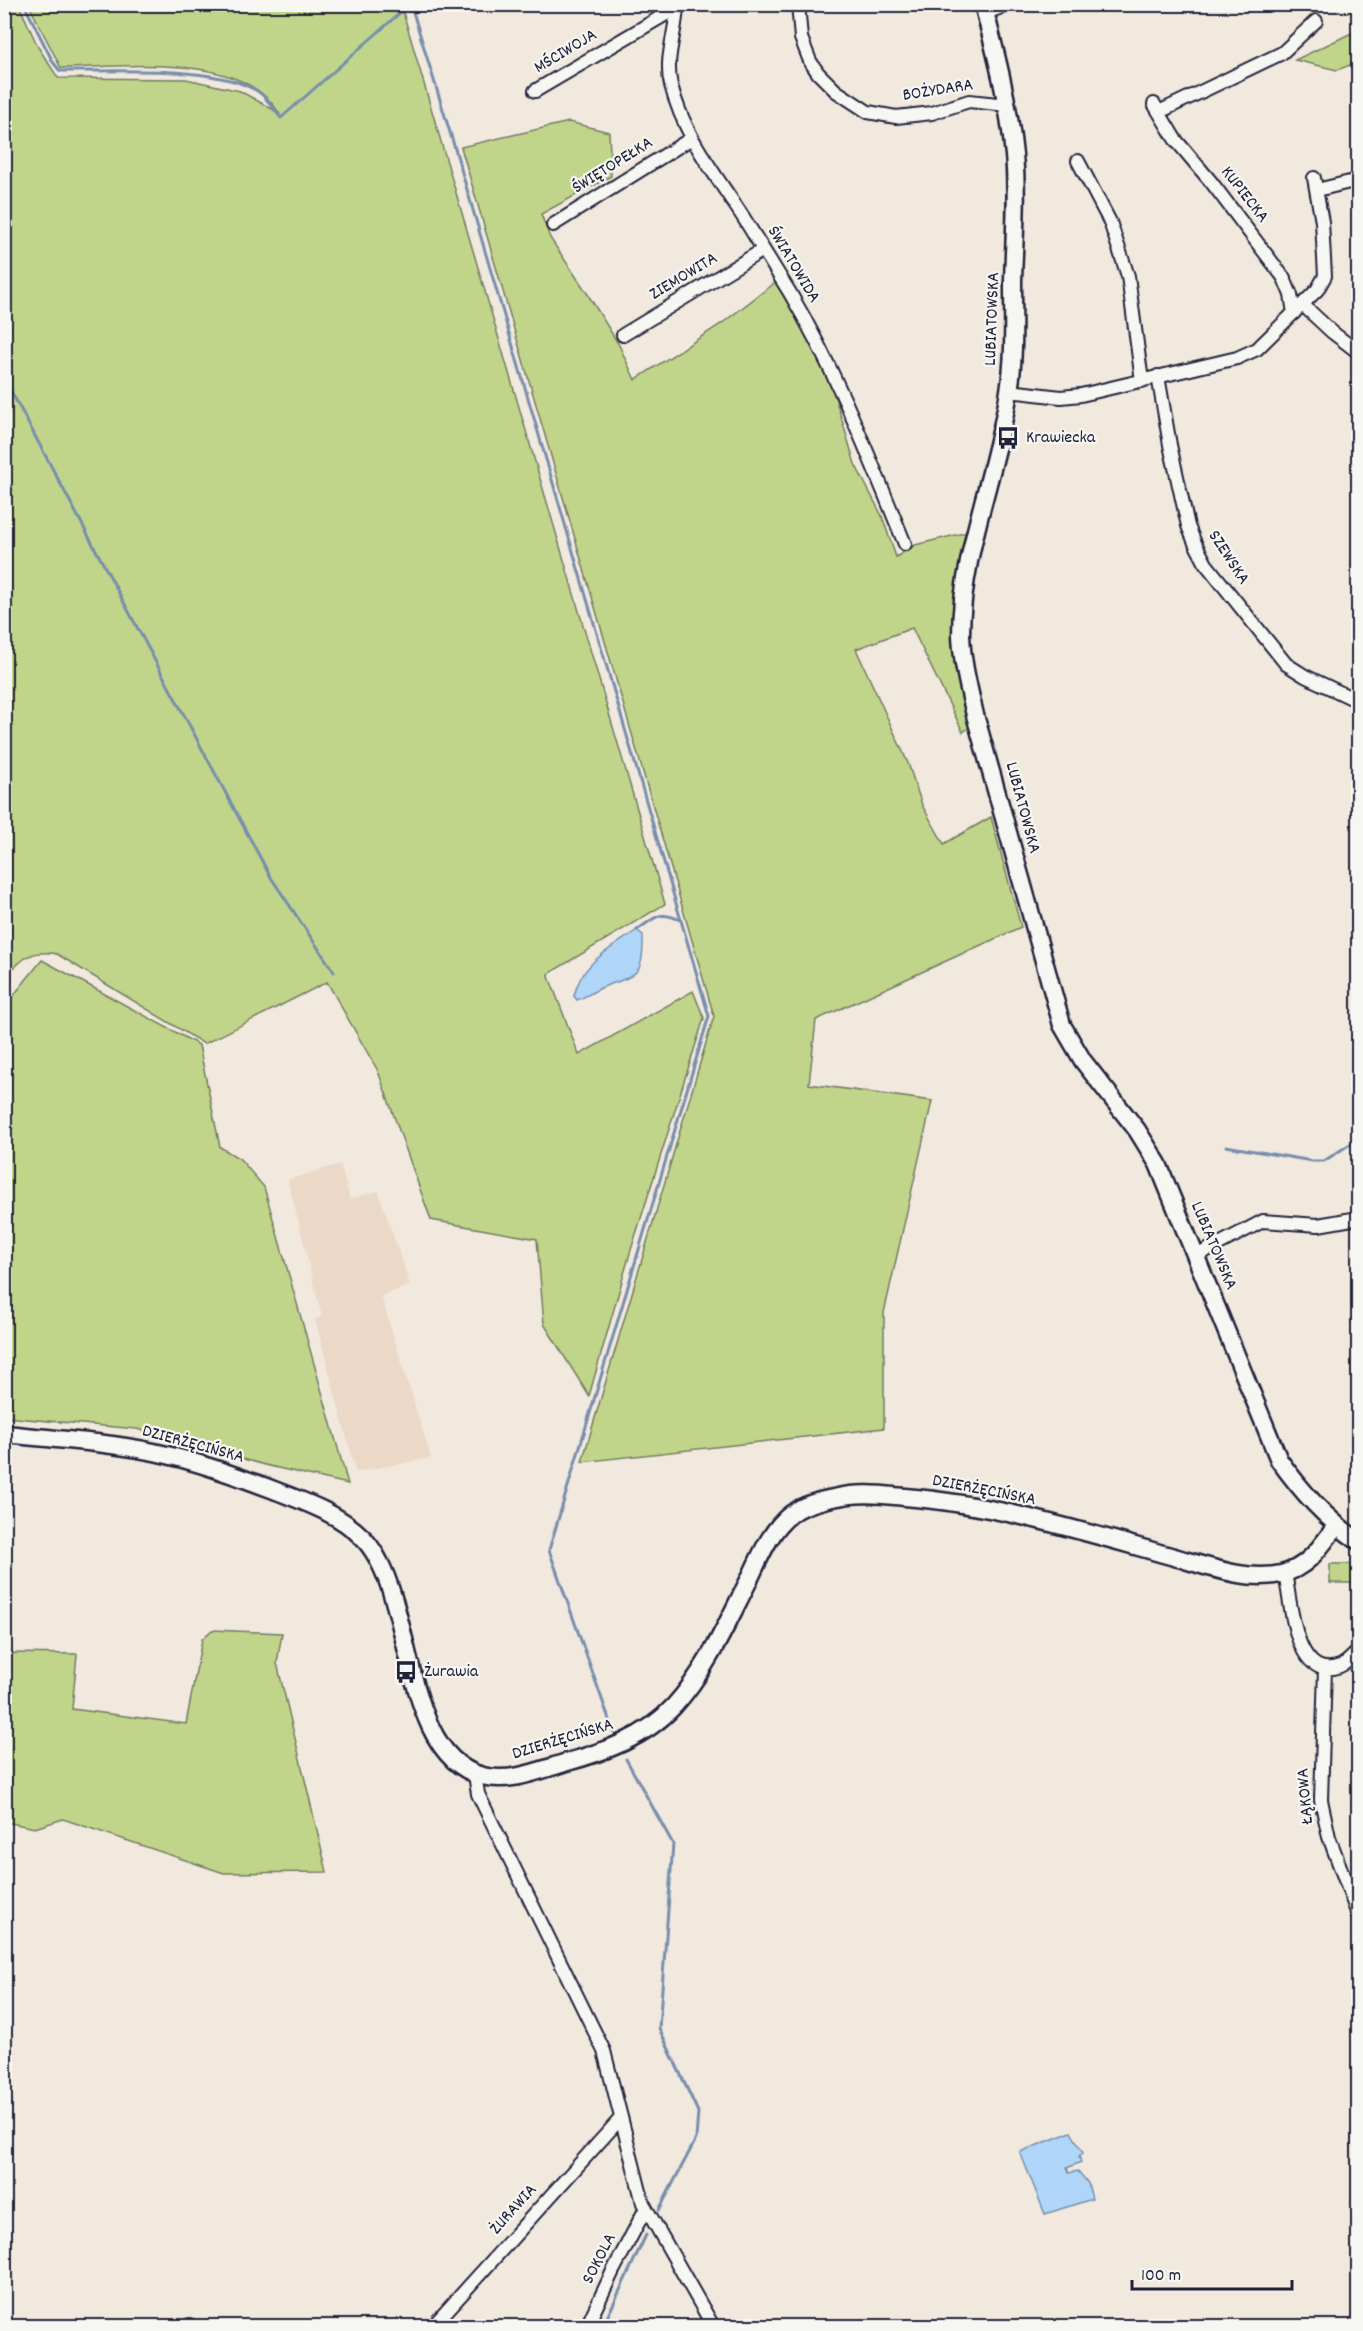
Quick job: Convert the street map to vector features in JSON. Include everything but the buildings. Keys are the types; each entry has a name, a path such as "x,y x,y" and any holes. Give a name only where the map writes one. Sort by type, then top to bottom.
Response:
{"street":[{"name":"BOŻYDARA","path":"798,4 801,38 818,74 836,91 868,112 896,117 932,113 969,101 1007,105"},
{"path":"984,9 1010,4"},
{"name":"MŚCIWOJA","path":"535,91 678,6"},
{"name":"ŚWIATOWIDA","path":"678,6 670,57 671,84 692,138 706,165 790,294 834,374 904,544"},
{"name":"LUBIATOWSKA","path":"984,9 1007,105 1015,158 1013,339 1009,392 965,586 962,644 967,681 1062,1025 1083,1061 1137,1130 1158,1164 1279,1460 1303,1493 1336,1526 1359,1540"},
{"name":"KUPIECKA","path":"1299,309 1284,278 1212,183 1175,139 1157,108 1282,53 1316,21"},
{"name":"ŚWIĘTOPEŁKA","path":"553,225 692,138"},
{"path":"1078,161 1110,222 1128,276 1142,381"},
{"path":"1009,392 1060,397 1142,381 1249,354 1299,309 1317,290 1324,276 1323,233 1316,184 1359,180"},
{"name":"ZIEMOWITA","path":"623,335 763,250"},
{"path":"1299,309 1359,352"},
{"name":"SZEWSKA","path":"1158,376 1188,526 1206,564 1286,664 1305,676 1359,701"},
{"path":"1196,1256 1263,1221 1318,1225 1359,1218"},
{"name":"DZIERŻĘCIŃSKA","path":"4,1434 126,1447 212,1467 316,1506 350,1527 362,1537 378,1559 388,1582 418,1693 438,1742 449,1756 475,1774 489,1778 523,1775 620,1745 646,1730 673,1708 706,1665 774,1533 791,1514 824,1500 845,1495 865,1494 945,1500 1246,1575 1265,1576 1285,1573 1303,1566 1336,1526"},
{"path":"1285,1573 1299,1644 1311,1662 1325,1669 1342,1666 1359,1651"},
{"name":"ŁĄKOWA","path":"1325,1669 1321,1800 1329,1837 1359,1915"},
{"path":"475,1774 478,1794 604,2051 646,2208 713,2326"},
{"name":"ŻURAWIA","path":"432,2326 621,2118"},
{"name":"SOKOLA","path":"587,2326 646,2208"}],"shaded area":[{"path":"340,1164 350,1199 378,1191 410,1285 381,1296 431,1458 356,1472 315,1319 322,1316 288,1180"}],"green space":[{"path":"5,4 19,5 38,47 58,78 186,79 240,91 279,113 262,93 238,80 210,71 148,65 61,68 29,5 406,5 402,9 665,904 548,974 579,1055 693,991 704,1018 630,1253 589,1396 544,1324 537,1239 431,1220 378,1071 327,982 204,1044 57,954 33,954 16,965 5,977"},
{"path":"1358,30 1358,62 1337,70 1295,60"},
{"path":"569,122 609,132 611,176 541,214 550,238 619,345 635,380 721,324 776,282 827,370 855,464 882,516 896,557 915,545 968,532 956,584 955,618 971,726 963,732 912,628 856,649 908,763 922,805 944,844 991,817 1021,927 816,1020 809,1084 932,1101 884,1313 884,1428 582,1462 714,1016 461,147"},
{"path":"42,960 199,1045 220,1147 240,1159 264,1187 348,1484 265,1465 137,1429 5,1417 5,1006"},
{"path":"1330,1564 1358,1564 1358,1583 1330,1583"},
{"path":"212,1630 282,1633 277,1663 327,1872 224,1873 63,1819 35,1828 5,1822 5,1653 77,1654 72,1709 186,1724 202,1639"}],"water":[{"path":"637,930 643,935 643,949 640,966 636,972 577,1000 574,996 578,984 590,965"},
{"path":"1071,2132 1083,2153 1079,2156 1081,2162 1067,2168 1069,2173 1078,2171 1088,2183 1092,2199 1045,2214 1020,2152"}],"waterway":[{"path":"24,4 53,62 60,71 164,72 219,77 242,84 260,93 281,118 410,4"},
{"path":"405,10 413,12 456,152 709,1016 549,1550 614,1733"},
{"path":"4,378 270,876 334,972"},
{"path":"637,930 661,916 680,920"},
{"path":"1226,1146 1312,1161 1324,1161 1358,1139"},
{"path":"626,1759 673,1844 659,2028 698,2112 696,2139 659,2210"},
{"path":"603,2326 646,2235"}],"place":[{"name":"Krawiecka","path":"1008,438"},
{"name":"Żurawia","path":"406,1672"}]}
